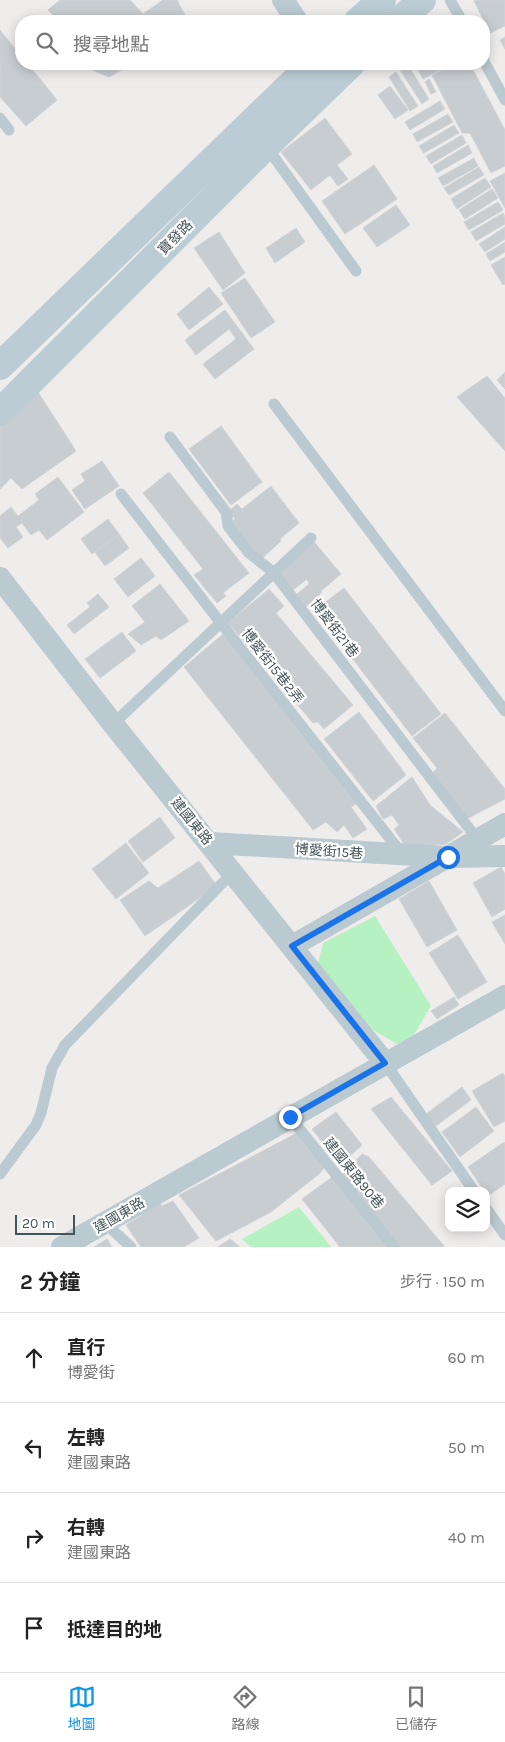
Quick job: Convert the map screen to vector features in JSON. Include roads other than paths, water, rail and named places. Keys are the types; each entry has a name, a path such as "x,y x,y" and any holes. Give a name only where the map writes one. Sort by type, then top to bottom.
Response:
{"main road":[{"path":"365,15 382,0"},
{"path":"406,15 422,0"},
{"name":"寶發路","path":"0,366 306,70"},
{"name":"寶發路","path":"0,412 266,146 336,70"}],"street":[{"path":"283,0 292,15"},
{"name":"建國東路","path":"0,578 113,724 385,1063"},
{"path":"292,946 505,824"},
{"name":"博愛街15巷","path":"210,843 448,857"},
{"path":"448,857 505,856"},
{"name":"建國東路","path":"62,1247 505,996"}],"lane":[{"path":"450,0 459,15"},
{"path":"489,70 505,100"},
{"path":"0,118 10,130"},
{"path":"266,146 356,271"},
{"path":"274,404 505,711"},
{"name":"博愛街21巷","path":"170,438 226,512 228,526 249,553 273,572 478,840"},
{"name":"博愛街15巷2弄","path":"121,494 403,855"},
{"path":"113,724 311,538"},
{"path":"0,1174 42,1113 52,1068 65,1045 233,872"},
{"path":"385,1063 471,1187"},
{"name":"建國東路90巷","path":"290,1117 394,1247"},
{"path":"490,1214 505,1235"},
{"path":"106,1223 131,1247"}]}
